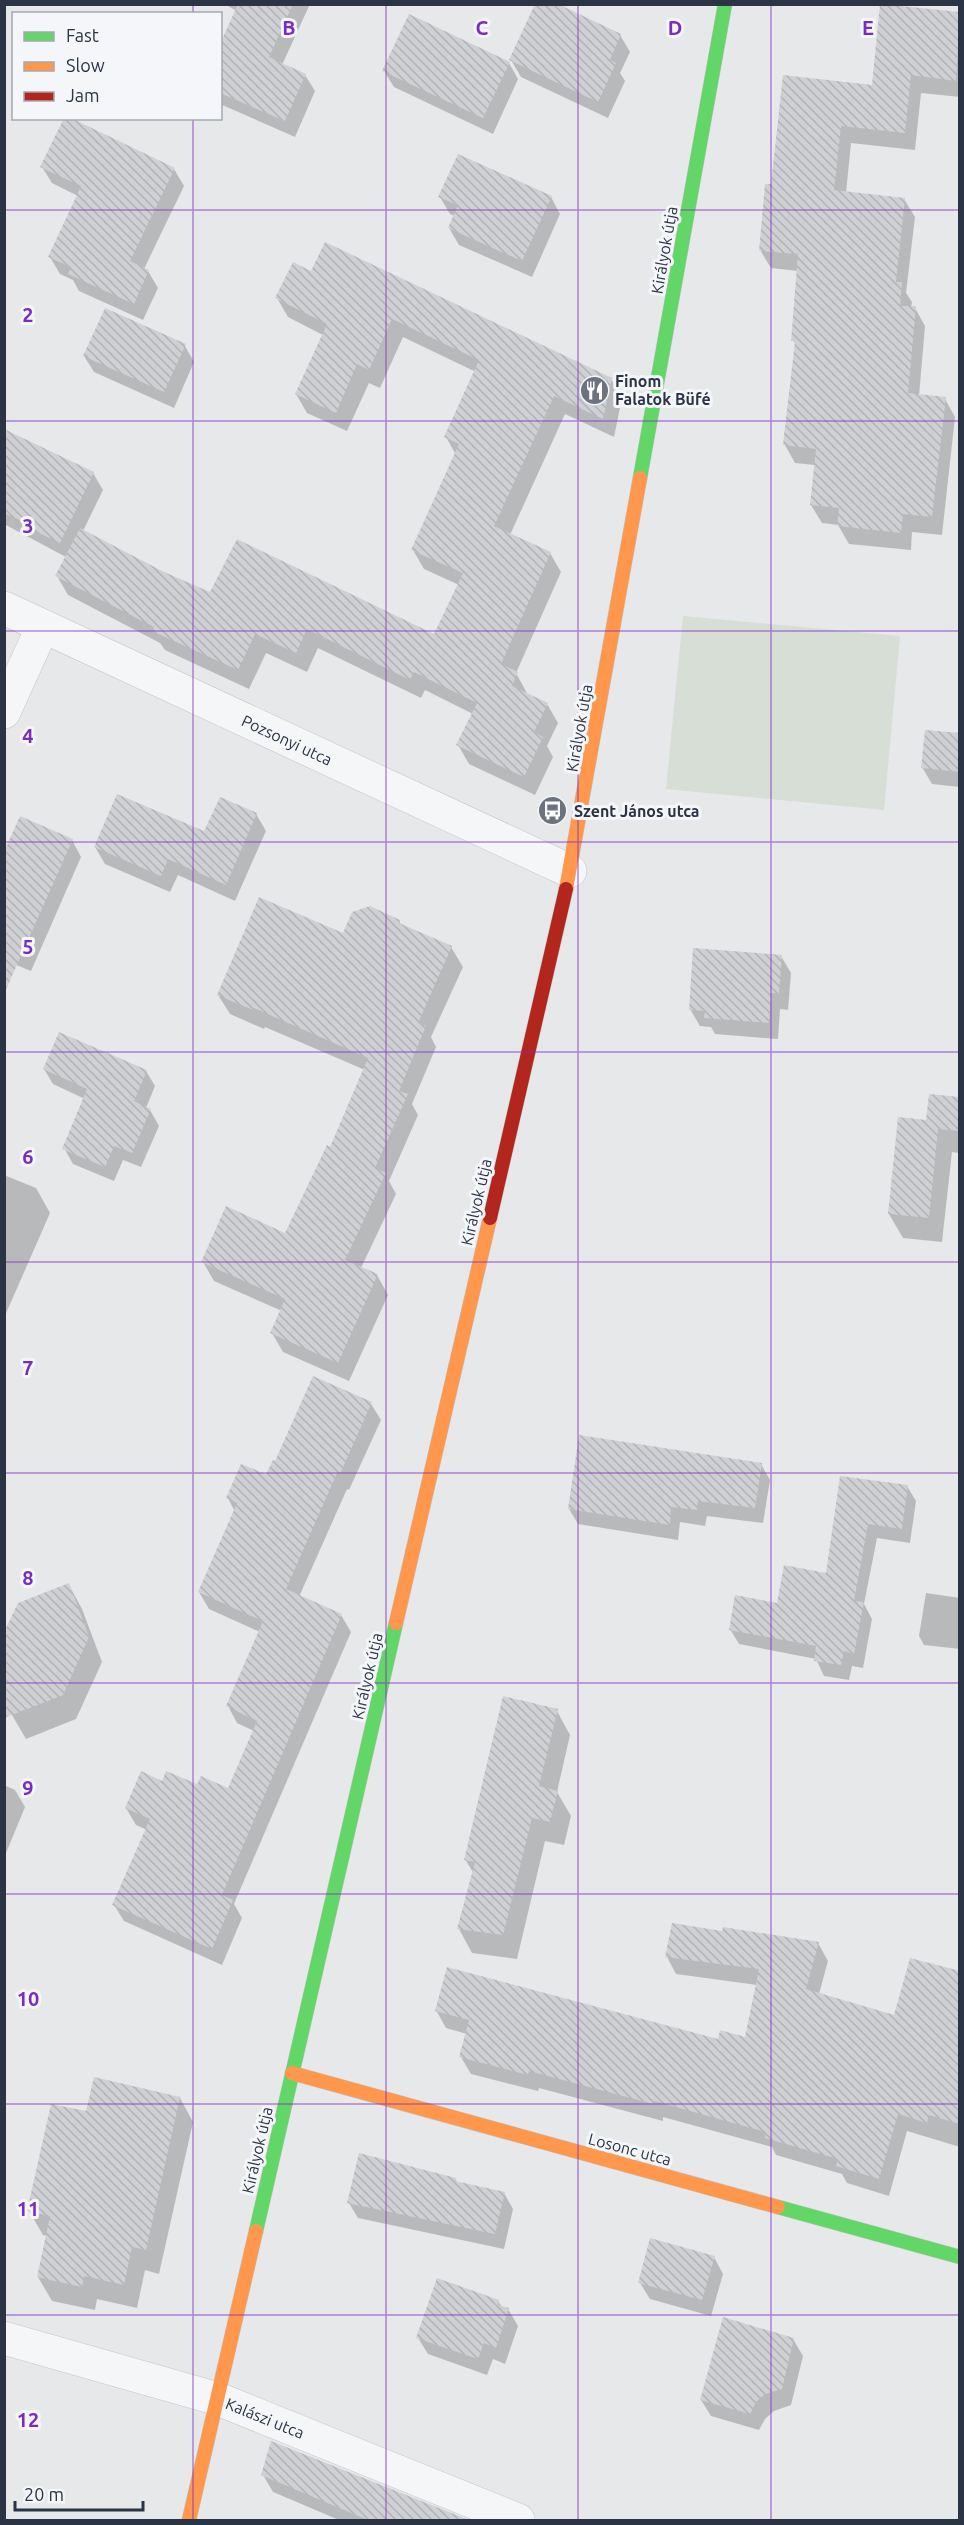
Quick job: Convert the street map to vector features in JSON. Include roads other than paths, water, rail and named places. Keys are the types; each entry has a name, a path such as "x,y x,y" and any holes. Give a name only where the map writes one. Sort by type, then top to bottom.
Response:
{"street":[{"name":"Királyok útja","path":"189,2520 570,871 724,4"},
{"name":"Pozsonyi utca","path":"4,608 570,871"},
{"path":"4,712 43,626"},
{"name":"Losonc utca","path":"292,2073 960,2257"},
{"name":"Kalászi utca","path":"4,2338 218,2399 518,2520"}],"place":[{"name":"Finom Falatok Büfé","path":"594,390"},
{"name":"Szent János utca","path":"553,811"}]}
